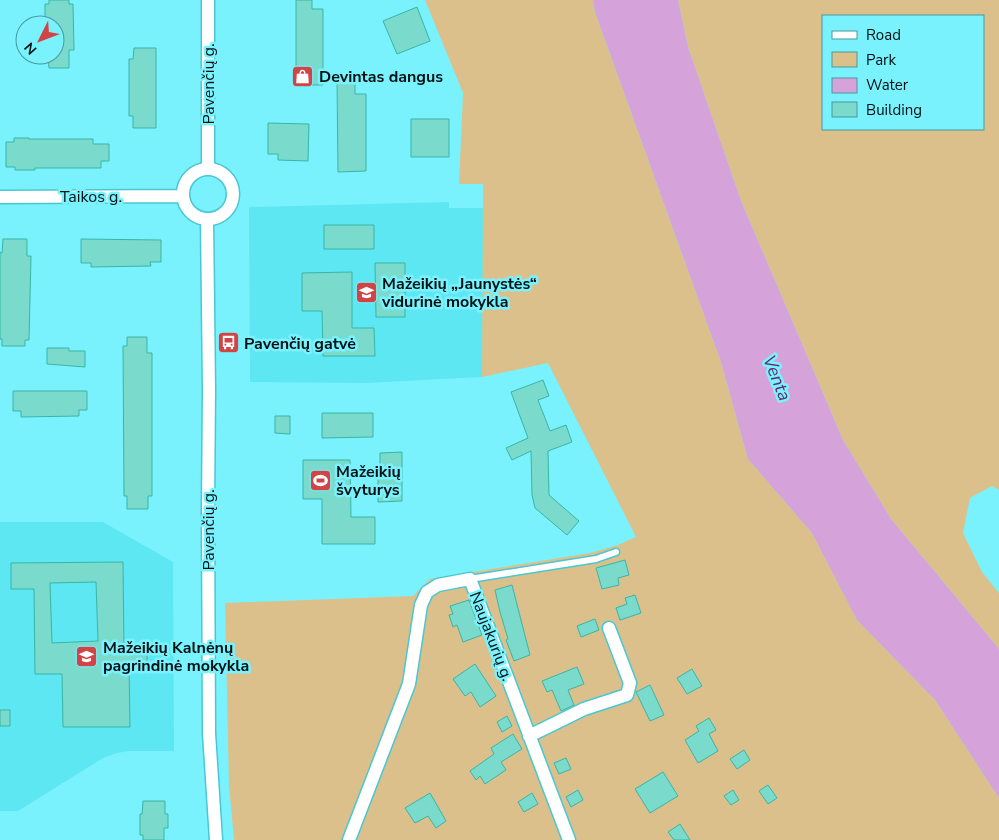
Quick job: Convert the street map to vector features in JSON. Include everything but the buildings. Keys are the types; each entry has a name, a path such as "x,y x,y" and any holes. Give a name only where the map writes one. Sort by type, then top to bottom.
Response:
{"street":[{"name":"Pavenčių g.","path":"208,0 208,168"},
{"path":"208,168 222,172 227,176 233,189 233,196 232,203 222,215 207,219 193,214 184,203 183,196 185,182 189,176 201,169 208,168"},
{"name":"Taikos g.","path":"0,197 183,196"},
{"name":"Pavenčių g.","path":"207,219 209,733 216,840"},
{"name":"Naujakurių g.","path":"350,840 409,684 421,605 427,592 438,585 470,579 569,840"},
{"path":"529,736 584,709 626,695 630,683 609,628"}],"lane":[{"path":"470,579 596,559 616,552"}],"shaded area":[{"name":"Mažeikių „Jaunystės“ vidurinė mokykla","path":"449,202 449,208 484,208 482,377 365,383 250,382 249,207"},
{"name":"Mažeikių Kalnėnų pagrindinė mokykla","path":"0,522 103,522 173,562 174,751 129,751 103,758 18,811 0,811"}],"green space":[{"path":"425,0 593,0 595,12 721,362 748,459 812,533 857,620 935,700 999,798 999,840 234,840 229,786 225,603 413,596 430,579 590,553 618,545 636,537 548,363 482,377 483,184 459,184 463,93"},
{"path":"678,0 999,0 999,490 992,486 970,498 963,533 982,572 999,593 999,649 891,519 843,440 741,201 688,47"}],"water":[{"name":"Venta","path":"593,0 678,0 688,47 741,201 843,440 891,519 999,649 999,798 935,700 857,620 812,533 748,459 721,362 595,12"}],"place":[{"name":"Devintas dangus","path":"303,76"},
{"name":"Mažeikių „Jaunystės“ vidurinė mokykla","path":"366,292"},
{"name":"Pavenčių gatvė","path":"228,343"},
{"name":"Mažeikių švyturys","path":"320,480"},
{"name":"Mažeikių Kalnėnų pagrindinė mokykla","path":"87,656"}]}
